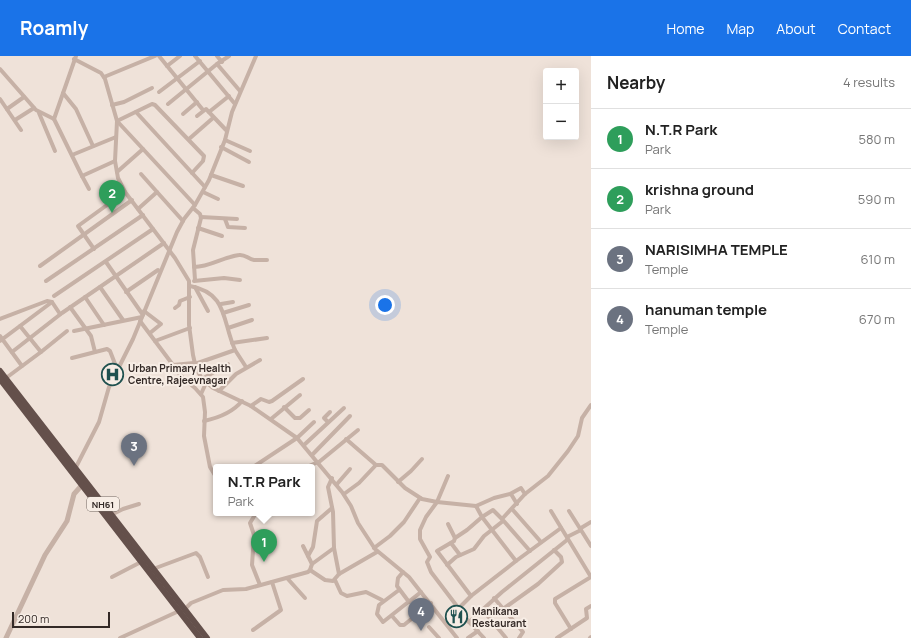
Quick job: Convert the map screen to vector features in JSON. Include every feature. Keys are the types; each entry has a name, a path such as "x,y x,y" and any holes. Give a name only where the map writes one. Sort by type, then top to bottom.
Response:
{"highway":[{"name":"NH61","path":"0,371 3,379 74,470 112,515 153,569 200,638"},
{"name":"NH61","path":"74,470 82,485 141,562 181,611 207,638"}],"street":[{"path":"104,77 155,56"},
{"path":"159,56 203,110 206,109 226,130"},
{"path":"168,66 180,56"},
{"path":"195,56 235,104"},
{"path":"217,56 222,62"},
{"path":"168,104 229,56"},
{"path":"74,470 99,422 109,387 129,347 169,250 183,221 194,207 205,188 224,140 226,130 240,91 246,83 256,56"},
{"path":"54,119 75,58 101,73 104,77 117,121 115,160 120,182 125,192 179,263 189,283 190,328 194,364 202,379 206,383 251,406 304,444 344,494 358,523 377,552 403,572 431,603 458,638"},
{"path":"159,92 200,61"},
{"path":"217,64 240,91"},
{"path":"0,69 34,108 54,119 89,189"},
{"path":"112,105 124,102 152,88"},
{"path":"62,93 76,109 93,146"},
{"path":"209,112 229,96"},
{"path":"7,109 24,97"},
{"path":"0,99 21,130"},
{"path":"183,114 197,102"},
{"path":"117,121 154,104 184,136 189,139 205,158 192,173"},
{"path":"15,120 34,108"},
{"path":"197,116 203,110"},
{"path":"39,112 55,151"},
{"path":"136,112 205,188"},
{"path":"189,139 213,118"},
{"path":"117,121 194,207 201,217"},
{"path":"72,155 116,137"},
{"path":"224,140 250,151"},
{"path":"221,147 249,162"},
{"path":"117,172 143,149"},
{"path":"82,176 115,160"},
{"path":"141,174 183,221"},
{"path":"210,175 243,186"},
{"path":"94,249 78,226 125,192"},
{"path":"138,208 157,192"},
{"path":"203,192 218,199"},
{"path":"40,266 132,200"},
{"path":"46,281 143,215"},
{"path":"201,217 237,219"},
{"path":"195,280 193,250 201,217"},
{"path":"225,218 228,227 245,228"},
{"path":"198,228 222,236"},
{"path":"54,296 154,229"},
{"path":"12,352 85,296 164,243"},
{"path":"194,267 203,267 211,262 216,262 238,255 244,255 252,260 267,260"},
{"path":"106,262 142,316 155,341 182,377 201,394 204,406 204,436 210,467 213,472"},
{"path":"126,292 158,270"},
{"path":"189,283 195,280 224,278 240,280"},
{"path":"189,283 195,287 205,290 221,304 232,343 246,367"},
{"path":"100,286 123,320"},
{"path":"195,287 208,311"},
{"path":"85,296 104,325"},
{"path":"175,308 179,305 180,301 190,297"},
{"path":"0,319 48,301 52,302"},
{"path":"52,302 60,314"},
{"path":"22,366 1,339 52,302"},
{"path":"221,304 233,302"},
{"path":"223,313 249,305"},
{"path":"70,307 92,338 95,352"},
{"path":"74,331 142,316 161,324 150,333"},
{"path":"228,328 252,320"},
{"path":"20,326 41,352"},
{"path":"155,341 190,328"},
{"path":"3,379 67,331"},
{"path":"232,343 266,338"},
{"path":"72,358 109,350 117,369"},
{"path":"173,365 194,364 235,350"},
{"path":"219,390 231,378 246,367 260,360"},
{"path":"202,379 228,364"},
{"path":"251,406 261,399 269,402 272,401 303,379"},
{"path":"201,394 206,383"},
{"path":"271,419 284,407 300,396"},
{"path":"204,421 219,417 237,406 242,401"},
{"path":"447,565 460,555 474,549 484,536 503,520 525,494 545,479 571,447 579,433 582,418 591,404"},
{"path":"284,407 295,418 300,418 309,410"},
{"path":"304,444 344,408"},
{"path":"328,422 324,418 330,412"},
{"path":"312,455 350,416"},
{"path":"258,464 297,438 314,422"},
{"path":"314,464 358,430"},
{"path":"346,440 376,466 382,466 405,488 420,498 437,502 476,506 494,498 511,494 521,488 525,494"},
{"path":"398,482 422,459"},
{"path":"344,494 359,483 376,466"},
{"path":"337,484 350,469"},
{"path":"448,476 437,502 422,526 420,537 430,557 427,562 431,572 458,609 484,638"},
{"path":"332,478 328,487 332,508 334,548 339,574"},
{"path":"6,638 45,556 66,521 74,494 82,485"},
{"path":"511,494 517,504"},
{"path":"374,548 390,536 404,522 420,498"},
{"path":"112,515 123,509 139,504"},
{"path":"476,506 482,517 516,561"},
{"path":"308,556 313,547 317,521 332,508"},
{"path":"512,509 541,542"},
{"path":"472,596 437,551 451,543 455,540 455,538 493,510 530,550"},
{"path":"551,511 591,577 555,599 555,603 571,629"},
{"path":"569,511 590,543"},
{"path":"254,516 250,522 254,536 252,565 260,585"},
{"path":"469,622 494,598 567,538 591,522"},
{"path":"448,524 455,538"},
{"path":"458,609 516,561 561,528"},
{"path":"451,543 460,555"},
{"path":"303,546 312,564"},
{"path":"310,570 312,564 334,548"},
{"path":"503,609 538,584 562,562 561,557 554,550"},
{"path":"120,638 181,611 191,603 219,591 239,590 287,578 310,570 329,581 335,580 339,574 377,552"},
{"path":"153,569 196,553 200,557 208,576"},
{"path":"112,576 141,562"},
{"path":"403,572 398,578 397,586 398,590 409,602"},
{"path":"287,578 305,598"},
{"path":"335,580 341,593 347,596 366,592 382,600"},
{"path":"253,630 281,610 272,582"},
{"path":"398,590 382,600 378,605 377,614 383,622 421,592"},
{"path":"494,598 523,633 519,638"},
{"path":"392,616 400,625 404,625 431,603"},
{"path":"557,638 587,618 586,609 591,606"},
{"path":"482,609 506,638"},
{"path":"429,627 438,638"},
{"path":"468,638 478,631"}],"place":[{"name":"krishna ground","path":"112,213"},
{"name":"Urban Primary Health Centre, Rajeevnagar","path":"113,374"},
{"name":"NARISIMHA TEMPLE","path":"134,466"},
{"name":"N.T.R Park","path":"264,562"},
{"name":"Manikana Restaurant","path":"457,617"},
{"name":"hanuman temple","path":"421,631"}]}
